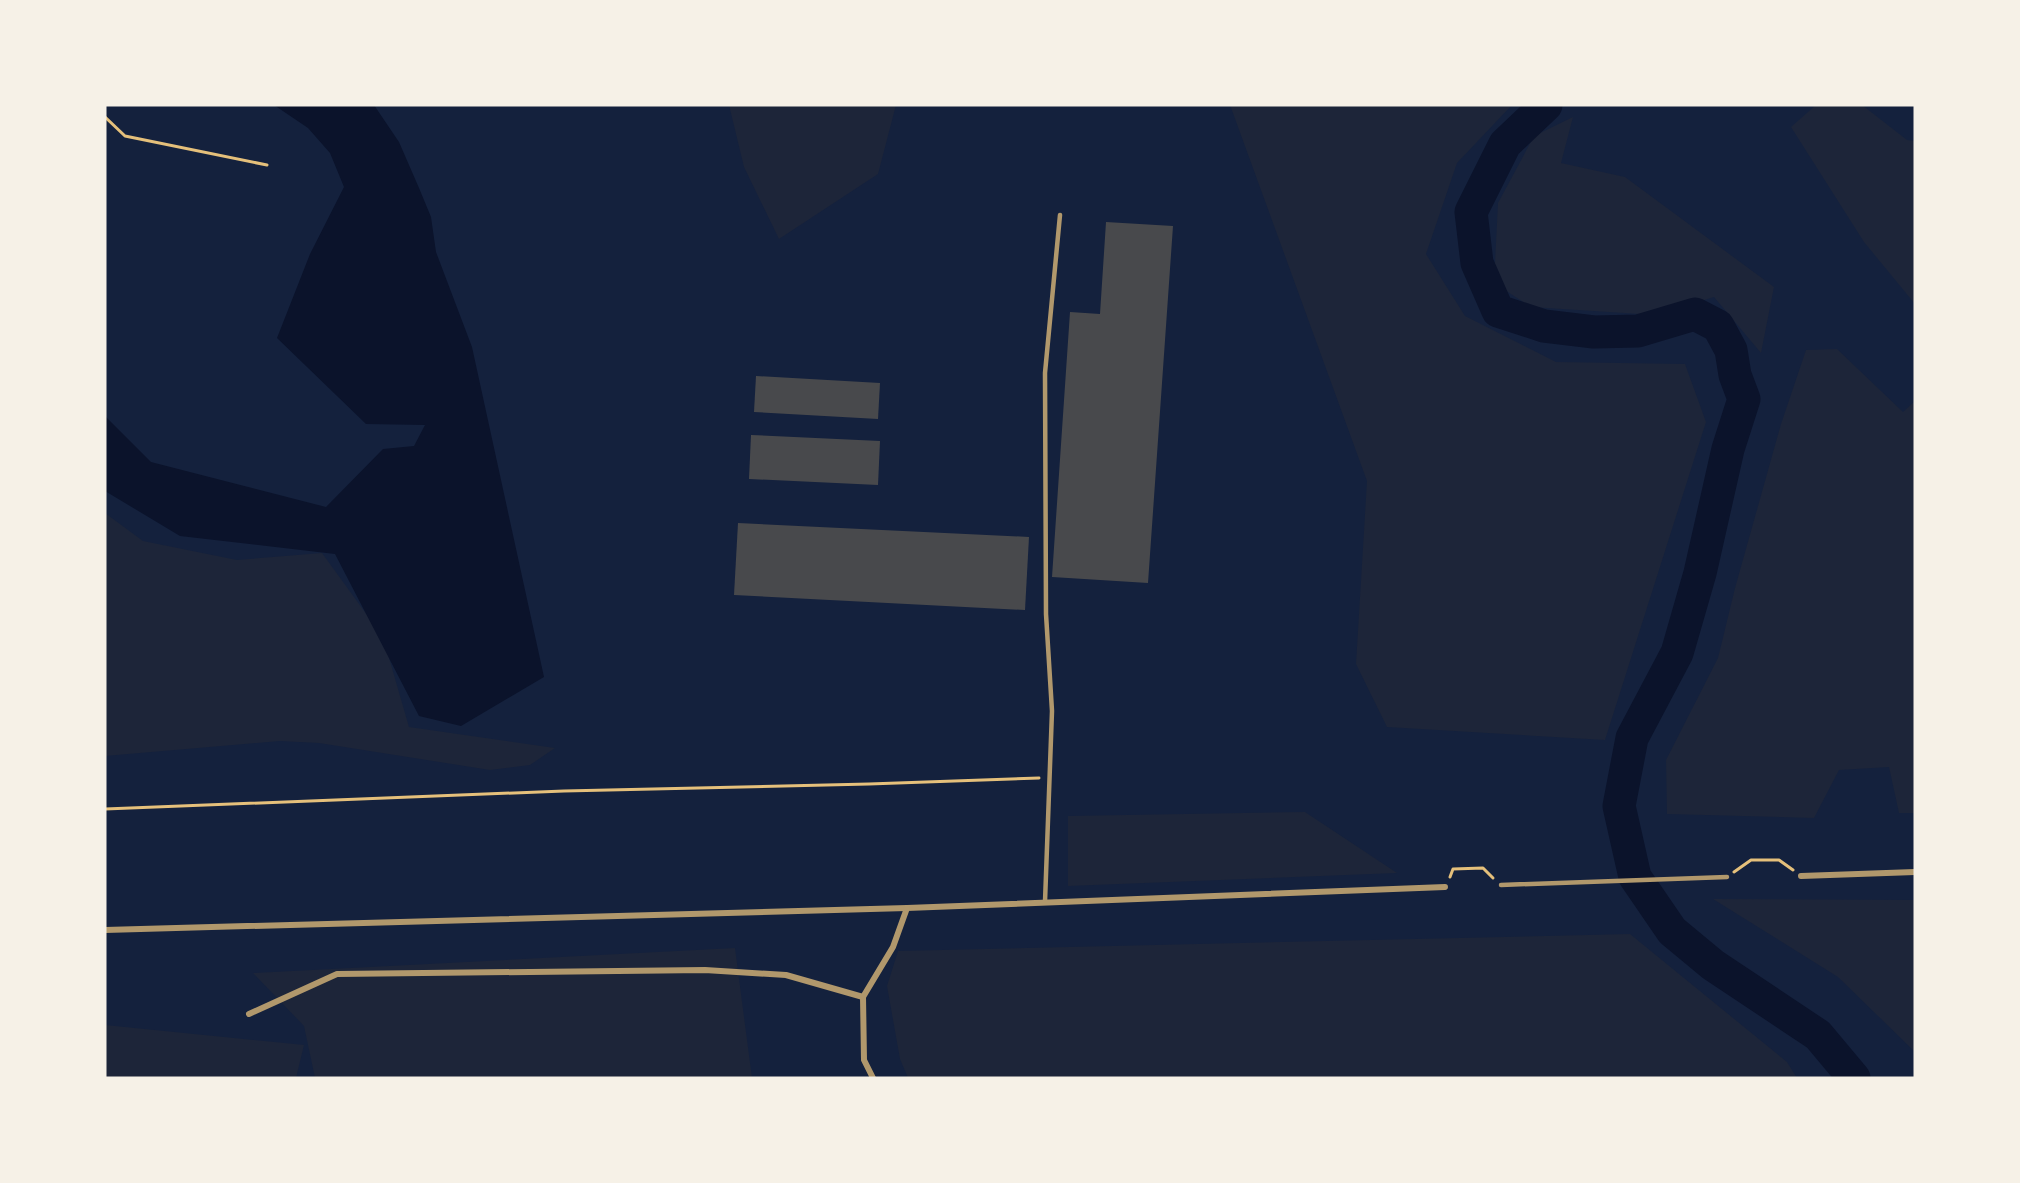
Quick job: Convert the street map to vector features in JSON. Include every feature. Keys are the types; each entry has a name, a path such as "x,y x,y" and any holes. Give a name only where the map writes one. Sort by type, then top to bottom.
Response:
{"street":[{"path":"1801,876 1915,872"},
{"path":"105,930 907,908 1445,887"},
{"path":"873,1078 864,1060 863,997 893,947 907,908"},
{"path":"249,1014 337,974 705,970 786,975 863,997"}],"lane":[{"path":"1046,902 1052,711 1046,614 1045,373 1060,215"},
{"path":"1501,885 1727,877"}],"path":[{"path":"105,117 125,136 267,165"},
{"path":"105,809 564,791 1050,778"},
{"path":"1727,877 1751,860 1779,860 1801,876"},
{"path":"1445,887 1454,869 1473,868 1483,868 1501,885"}],"shaded area":[{"path":"274,105 374,105 399,142 431,217 436,252 472,347 544,677 461,726 419,716 335,554 180,536 105,491 105,416 151,462 326,507 383,449 414,446 425,425 366,424 277,338 310,254 344,187 330,153 308,128"},
{"path":"729,105 896,105 878,174 779,239 744,167"},
{"path":"1230,105 1512,105 1457,163 1426,254 1465,316 1556,362 1685,364 1706,422 1605,740 1387,727 1356,664 1367,481"},
{"path":"1816,105 1862,105 1907,140 1915,141 1915,304 1864,242 1791,127"},
{"path":"1573,117 1561,163 1625,177 1774,287 1761,353 1714,297 1656,315 1531,307 1494,283 1498,203 1534,136"},
{"path":"1837,349 1903,412 1915,401 1915,813 1899,813 1889,767 1839,770 1814,818 1667,814 1666,760 1718,658 1781,424 1806,350"},
{"path":"105,513 143,541 237,560 322,553 383,637 409,727 555,748 530,765 490,770 319,743 280,741 105,756"},
{"path":"1305,812 1397,873 1068,886 1068,816"},
{"path":"1713,899 1915,900 1915,1052 1838,977"},
{"path":"1630,934 1787,1062 1797,1078 908,1078 900,1059 887,986 898,951"},
{"path":"735,948 752,1078 315,1078 304,1026 253,973"},
{"path":"105,1025 304,1045 296,1078 105,1078"}],"building":[{"path":"1106,222 1173,226 1148,583 1052,577 1070,312 1100,314"},
{"path":"756,376 880,383 878,419 754,412"},
{"path":"751,435 880,441 878,485 749,479"},
{"path":"738,523 1029,537 1025,610 734,595"}],"waterway":[{"path":"1546,105 1505,144 1471,212 1477,263 1498,311 1544,326 1594,332 1638,331 1695,314 1718,326 1731,350 1735,375 1744,399 1728,449 1700,573 1677,653 1632,738 1619,806 1635,877 1672,931 1713,965 1818,1035 1854,1078"}]}
